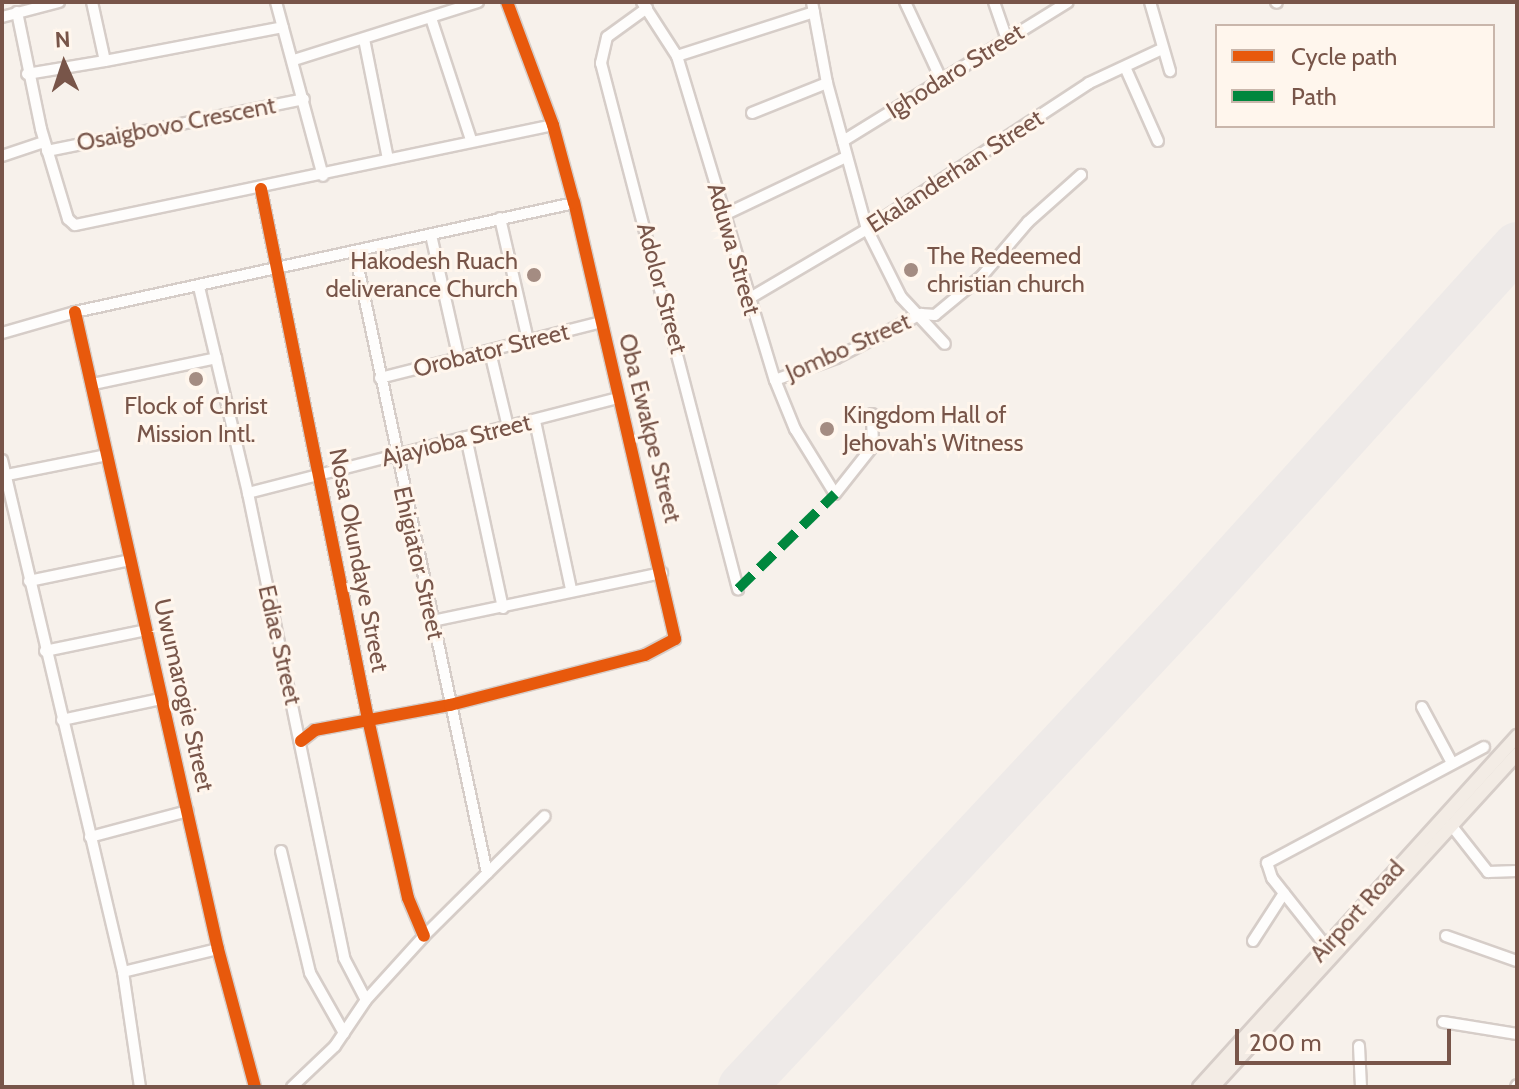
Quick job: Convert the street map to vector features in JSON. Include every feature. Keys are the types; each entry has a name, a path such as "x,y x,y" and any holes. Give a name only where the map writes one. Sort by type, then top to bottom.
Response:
{"main road":[{"name":"Airport Road","path":"1213,1087 1325,945 1517,736"},
{"name":"Airport Road","path":"1199,1087 1517,754"}],"street":[{"path":"2,17 59,2"},
{"path":"92,2 105,61"},
{"path":"276,2 323,176"},
{"path":"294,60 478,2"},
{"name":"Oba Ewakpe Street","path":"450,705 671,645 676,632 617,398 574,203 553,125 507,2"},
{"path":"905,2 942,81"},
{"path":"994,2 1006,37"},
{"name":"Ighodaro Street","path":"843,141 942,81 1006,37 1068,2"},
{"path":"1150,2 1170,71"},
{"name":"Aduwa Street","path":"644,5 677,56 775,380 795,429 835,494 873,446 872,414"},
{"name":"Adolor Street","path":"644,5 607,37 601,63 738,589"},
{"path":"677,56 813,7 827,83 867,229 901,297 921,314 945,344"},
{"path":"17,12 27,74 46,146 75,225 261,189 471,140 553,125"},
{"path":"431,18 471,140"},
{"path":"27,74 283,27"},
{"path":"364,39 388,159"},
{"name":"Ekalanderhan Street","path":"750,298 867,229 1089,83 1162,49"},
{"path":"1125,67 1158,141"},
{"path":"752,113 827,83"},
{"name":"Osaigbovo Crescent","path":"2,156 304,99"},
{"path":"724,215 846,157"},
{"name":"Jombo Street","path":"775,380 836,358 921,314 935,315 982,276 1028,222 1081,175"},
{"name":"Nosa Okundaye Street","path":"261,189 321,471 368,719 408,898 424,936"},
{"path":"2,333 75,312 574,203"},
{"path":"500,218 528,340"},
{"path":"431,235 459,359"},
{"name":"Ehigiator Street","path":"355,253 395,455 487,873"},
{"name":"Ediae Street","path":"199,287 248,493 344,958 366,1000"},
{"name":"Uwumarogie Street","path":"75,312 218,949 255,1087"},
{"name":"Orobator Street","path":"380,378 601,322"},
{"path":"490,352 508,427"},
{"path":"93,384 216,358"},
{"name":"Ajayioba Street","path":"248,493 321,471 535,421 617,398"},
{"path":"535,421 571,589"},
{"path":"466,437 503,608"},
{"path":"7,475 107,455"},
{"path":"2,460 7,475 8,514 29,581 123,972 140,1087"},
{"path":"29,581 130,560"},
{"path":"432,621 503,608 571,589 662,573"},
{"path":"45,651 146,630"},
{"path":"62,720 161,699"},
{"path":"301,741 315,730 450,705"},
{"path":"1422,707 1452,763"},
{"path":"1325,945 1268,873 1272,858 1484,747"},
{"path":"90,837 188,811"},
{"path":"292,1087 344,1033 366,1000 424,936 545,816"},
{"path":"1451,825 1488,872 1517,871"},
{"path":"281,851 310,973 344,1033"},
{"path":"1253,941 1284,893"},
{"path":"1446,936 1517,961"},
{"path":"123,972 218,949"},
{"path":"1443,1022 1517,1034"},
{"path":"1359,1046 1361,1087"}],"runway":[{"path":"742,1087 1197,600 1517,246"}],"marked path":[{"path":"738,589 835,494"}],"cycle path":[{"path":"301,741 315,730 450,705 645,655 675,639 574,203 553,125 507,2"},
{"path":"261,189 368,719 408,898 424,936"},
{"path":"75,312 218,949 255,1087"}],"place":[{"name":"The Redeemed christian church","path":"911,270"},
{"name":"Hakodesh Ruach deliverance Church","path":"534,275"},
{"name":"Flock of Christ Mission Intl.","path":"196,379"},
{"name":"Kingdom Hall of Jehovah's Witness","path":"827,429"}]}
